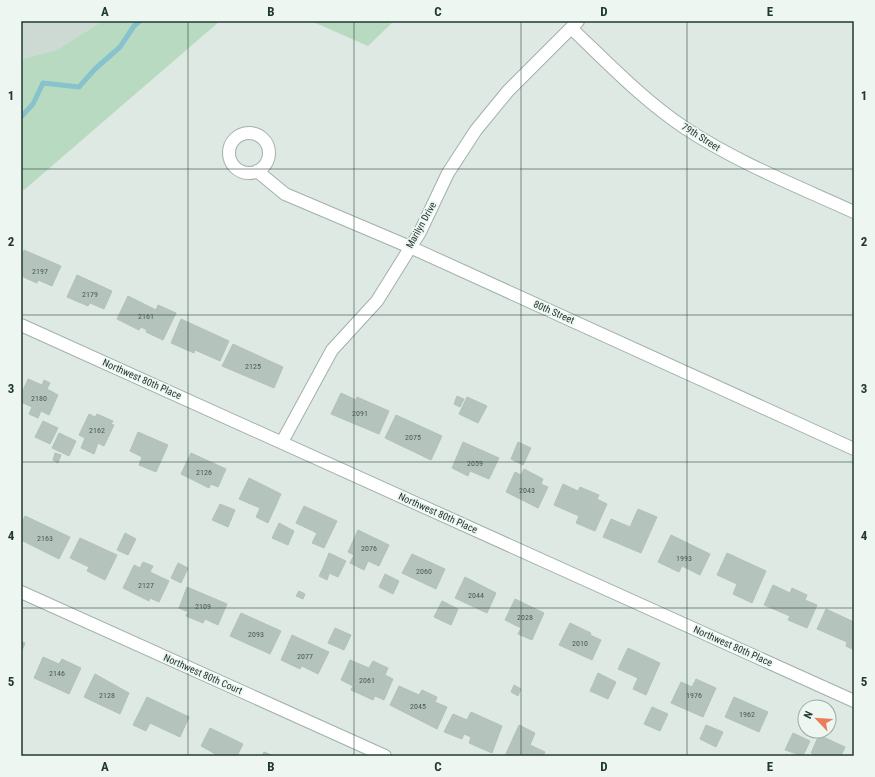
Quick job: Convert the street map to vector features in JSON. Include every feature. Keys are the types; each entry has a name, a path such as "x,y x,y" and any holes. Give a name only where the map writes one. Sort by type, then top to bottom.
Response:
{"street":[{"name":"79th Street","path":"575,24 632,86 685,128 730,155 854,212"},
{"name":"Marilyn Drive","path":"282,442 332,350 377,300 420,232 448,173 476,130 508,91 575,24"},
{"name":"80th Street","path":"257,171 285,194 410,247 854,448"},
{"name":"Northwest 80th Place","path":"21,325 854,701"},
{"name":"Northwest 80th Court","path":"21,592 385,756"}],"shaded area":[{"path":"21,21 103,21 57,50 21,59"}],"green space":[{"path":"103,21 220,21 24,190 21,189 21,59 57,50"},
{"path":"311,21 394,21 368,46"}],"building":[{"path":"24,250 61,266 52,286 38,280 37,283 21,276 21,256"},
{"path":"77,275 112,291 104,309 90,303 88,306 67,297"},
{"path":"128,296 156,310 158,305 176,313 163,340 146,332 147,330 141,327 139,330 117,319"},
{"path":"181,319 229,341 220,361 195,350 194,353 171,343"},
{"path":"233,344 283,367 274,388 222,366"},
{"path":"28,379 42,385 44,380 50,383 47,389 58,395 49,415 41,411 38,418 29,414 32,407 21,402 21,395"},
{"path":"341,393 356,400 357,397 389,411 379,434 331,414"},
{"path":"457,396 464,399 460,407 454,404"},
{"path":"467,397 487,406 478,423 459,414"},
{"path":"89,414 95,417 97,414 113,421 111,424 114,425 104,446 98,443 94,454 81,448 85,438 79,435"},
{"path":"396,415 442,436 431,460 385,438"},
{"path":"43,421 58,428 50,444 35,437"},
{"path":"138,432 168,445 156,472 139,465 142,457 130,451"},
{"path":"59,433 76,441 69,456 52,448"},
{"path":"463,442 499,458 489,479 470,471 468,476 452,468"},
{"path":"518,442 531,448 523,465 511,459"},
{"path":"55,453 61,455 58,463 53,460"},
{"path":"191,453 226,469 218,487 211,484 209,488 181,474"},
{"path":"524,469 543,479 541,484 548,487 538,508 506,492 515,472 521,475"},
{"path":"249,478 281,494 268,523 256,517 260,508 239,499"},
{"path":"563,484 578,491 580,487 599,495 597,499 607,504 595,531 576,523 579,516 554,505"},
{"path":"220,504 235,510 228,527 212,520"},
{"path":"304,506 337,521 324,548 312,543 317,533 296,523"},
{"path":"638,509 657,517 641,553 603,537 611,519 630,527"},
{"path":"25,516 70,537 59,559 21,540 21,524"},
{"path":"279,523 294,531 288,545 272,538"},
{"path":"358,530 389,545 379,566 368,561 364,570 350,563 354,555 348,552"},
{"path":"125,533 136,539 128,555 117,550"},
{"path":"671,535 710,554 700,575 682,566 679,572 658,562"},
{"path":"80,538 117,555 105,580 87,571 89,567 70,558"},
{"path":"329,553 346,561 338,577 322,570"},
{"path":"727,553 766,571 752,603 733,594 737,584 717,575"},
{"path":"412,554 445,569 436,589 402,573"},
{"path":"143,562 153,566 150,572 169,581 159,602 150,598 149,601 123,588 134,565 140,568"},
{"path":"178,563 188,568 181,583 171,578"},
{"path":"322,570 329,574 327,580 319,576"},
{"path":"385,574 399,581 393,594 379,587"},
{"path":"465,577 496,593 487,613 455,598"},
{"path":"773,585 790,593 792,588 807,595 805,600 817,605 807,628 788,620 790,616 764,605"},
{"path":"187,587 227,604 218,625 205,619 203,623 186,616 188,612 179,608"},
{"path":"299,591 305,594 303,599 296,596"},
{"path":"515,599 544,613 532,640 518,634 521,628 505,620"},
{"path":"442,601 458,609 451,625 434,617"},
{"path":"826,609 854,622 854,650 846,646 847,642 817,629"},
{"path":"241,613 281,631 270,654 230,636"},
{"path":"570,623 591,633 590,635 601,640 592,660 559,645"},
{"path":"335,628 351,635 344,650 328,643"},
{"path":"292,635 329,652 318,674 302,666 300,669 281,660"},
{"path":"21,641 25,643 21,653"},
{"path":"628,648 660,663 646,695 633,689 638,678 618,669"},
{"path":"43,657 59,664 62,659 81,668 69,694 34,678"},
{"path":"350,660 369,668 373,661 388,668 385,675 393,679 384,700 375,696 373,700 351,690 353,686 341,680"},
{"path":"598,673 616,682 608,699 590,691"},
{"path":"95,674 129,693 120,714 84,697"},
{"path":"696,679 716,688 703,717 671,703 681,682 692,687"},
{"path":"514,685 521,689 518,696 511,692"},
{"path":"399,686 419,695 422,690 437,697 435,702 447,707 437,729 390,705"},
{"path":"147,697 189,717 180,737 150,723 146,731 133,725"},
{"path":"734,697 768,712 759,732 725,717"},
{"path":"652,707 668,714 660,731 644,724"},
{"path":"471,712 502,726 492,753 469,743 471,737 464,734 462,739 444,732 453,714 467,720"},
{"path":"519,725 535,733 530,745 545,752 543,756 505,756"},
{"path":"706,725 723,732 716,747 700,739"},
{"path":"210,728 243,744 237,756 219,756 201,746"},
{"path":"793,733 797,735 797,739 806,739 810,741 803,756 785,750"},
{"path":"817,739 828,739 845,747 841,756 813,756 814,754 811,753"},
{"path":"264,752 274,756 262,756"}],"waterway":[{"path":"21,117 33,104 43,83 79,87 95,69 120,47 134,26 140,21"}]}
